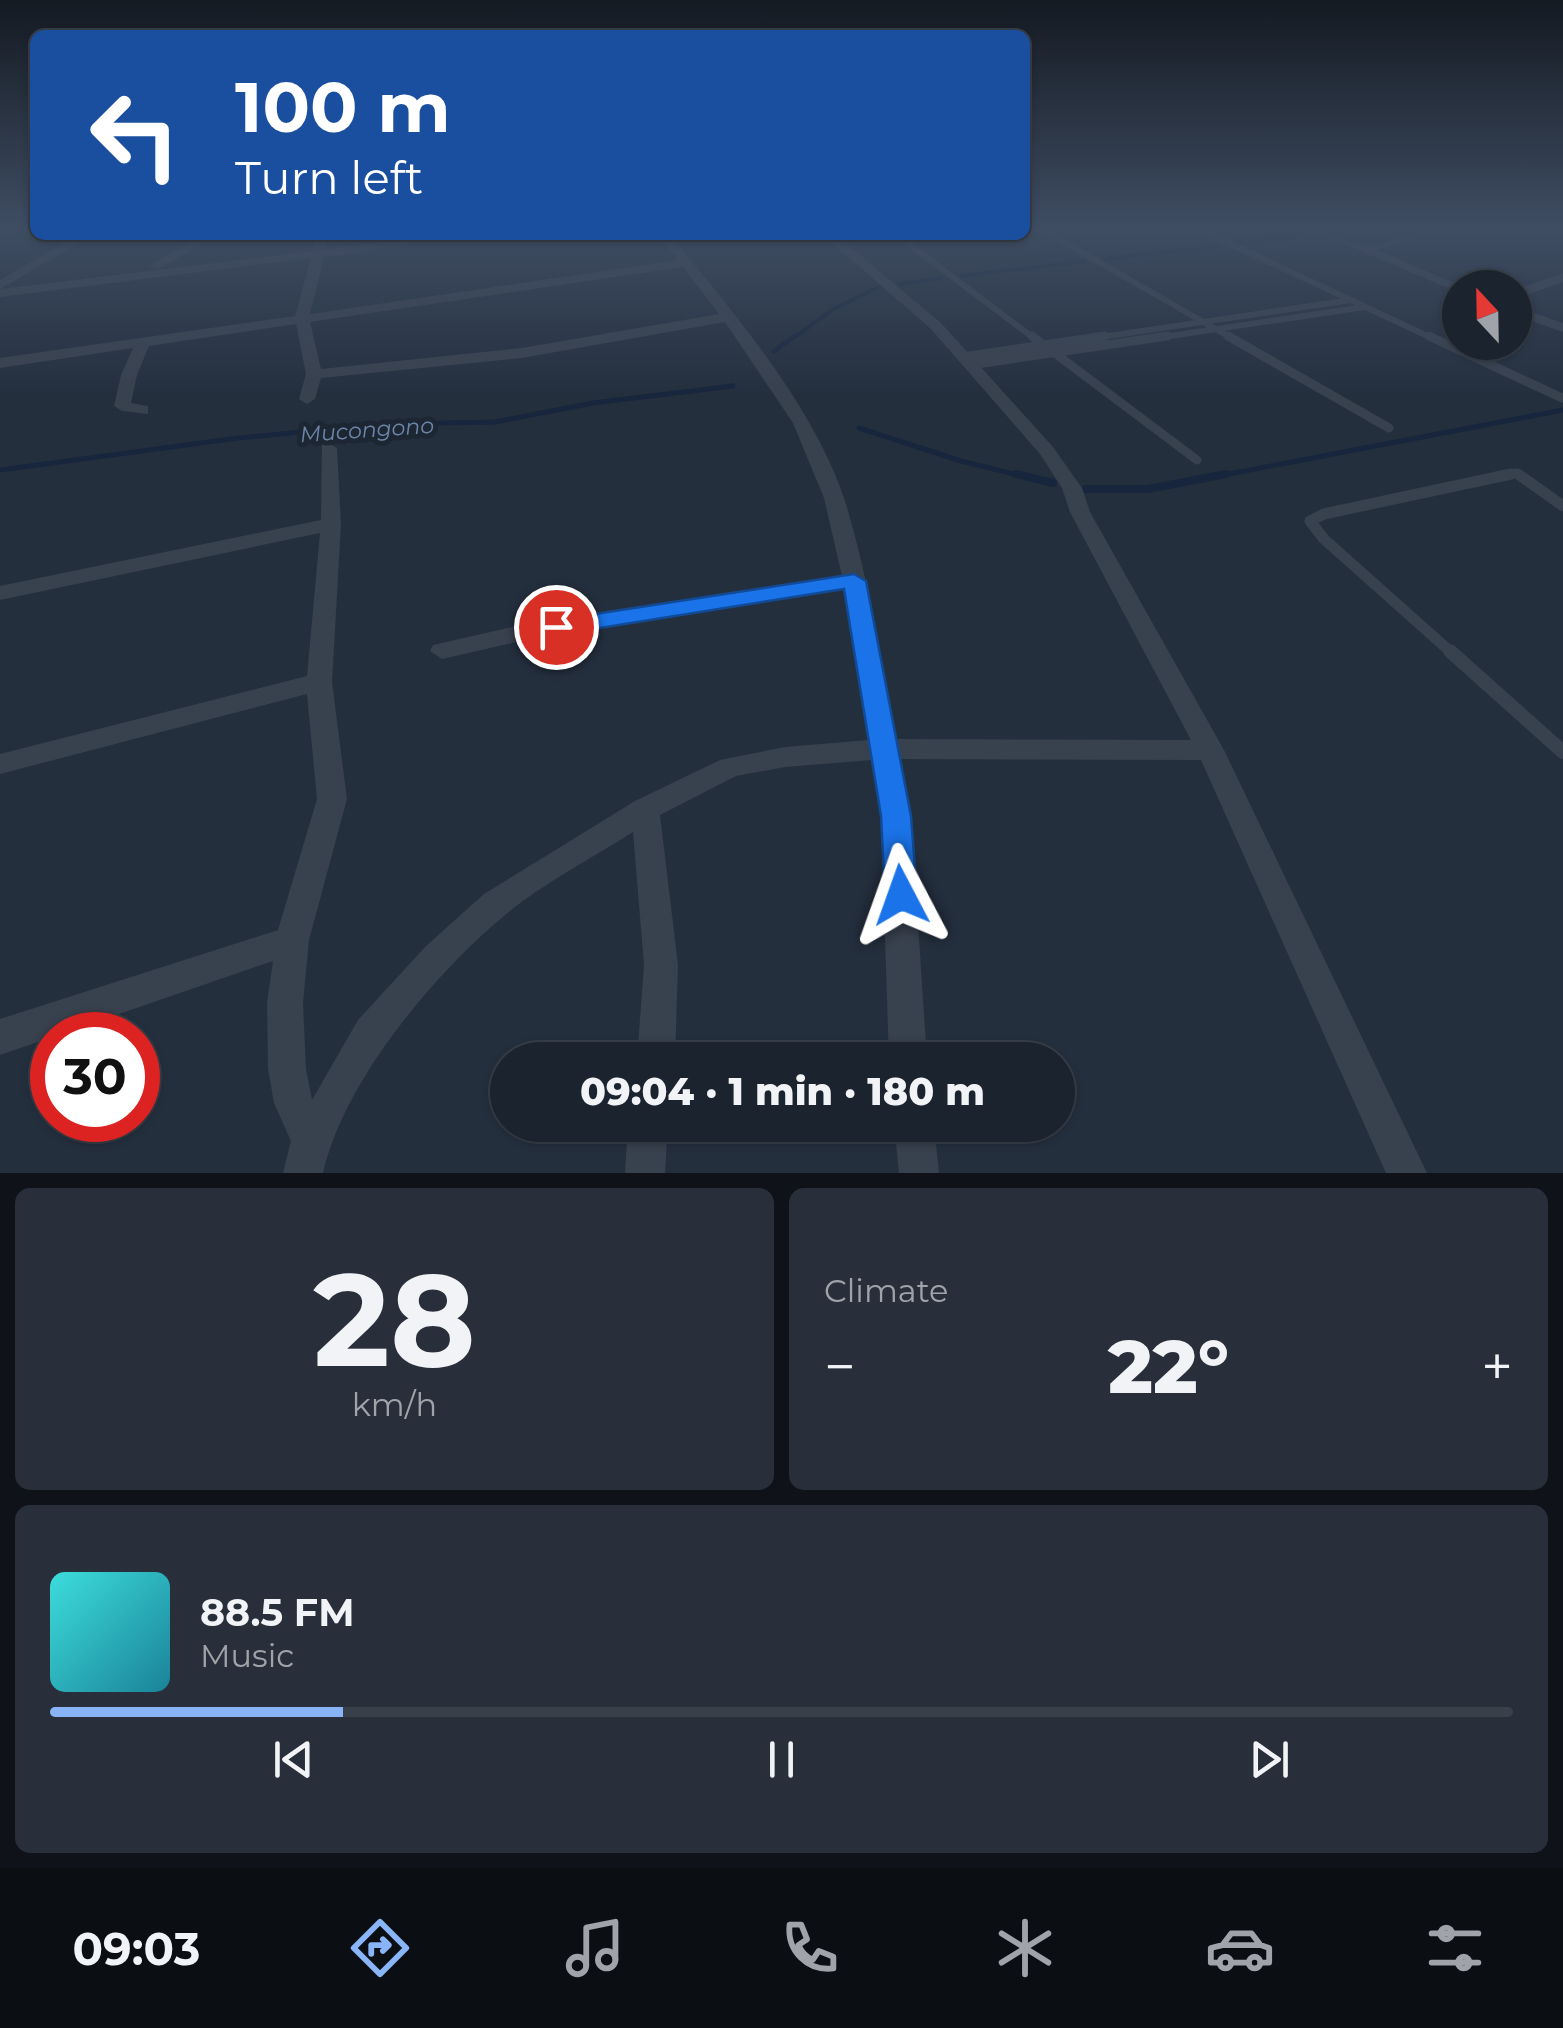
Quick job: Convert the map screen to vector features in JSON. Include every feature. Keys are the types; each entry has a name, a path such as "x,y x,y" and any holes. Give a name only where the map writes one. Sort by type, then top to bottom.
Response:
{"street":[{"path":"0,293 60,285"},
{"path":"307,399 314,374 302,316 311,285"},
{"path":"0,362 528,285"},
{"path":"702,285 802,423 834,498 854,581 896,816 907,1042"},
{"path":"887,285 936,326 1032,432 1072,488 1080,512 1210,750 1407,1173"},
{"path":"1532,316 1563,328"},
{"path":"314,374 388,370 600,342 728,317"},
{"path":"142,410 122,406 143,343"},
{"path":"312,1140 292,1104 285,1003 292,940 332,799 319,682 331,524 328,448"},
{"path":"0,593 331,524"},
{"path":"442,651 543,629 854,581"},
{"path":"0,764 319,682"},
{"path":"303,1173 312,1140 371,1032 438,957 494,904 646,809 730,767 786,757 886,748 1210,750"},
{"path":"646,809 663,964 659,1042"},
{"path":"0,1037 292,940"},
{"path":"645,1173 647,1142"},
{"path":"916,1142 919,1173"}],"lane":[{"path":"963,285 1197,460"},
{"path":"1139,285 1388,428"},
{"path":"1319,285 1562,398"},
{"path":"967,361 1044,345 1352,300"},
{"path":"967,361 1365,307"},
{"path":"1563,506 1516,473 1324,514 1310,521 1563,752"}],"waterway":[{"name":"Mucongono","path":"792,339 835,308 879,287"},
{"name":"Mucongono","path":"774,351 795,336"},
{"name":"Mucongono","path":"0,470 238,438 388,424 495,422 593,403 733,386"},
{"path":"1213,477 1563,410"},
{"path":"859,428 1026,477"},
{"path":"1016,474 1053,483"},
{"path":"1086,489 1148,489 1226,474"}],"route":[{"path":"556,627 854,581 886,748 896,816 901,895"}]}
